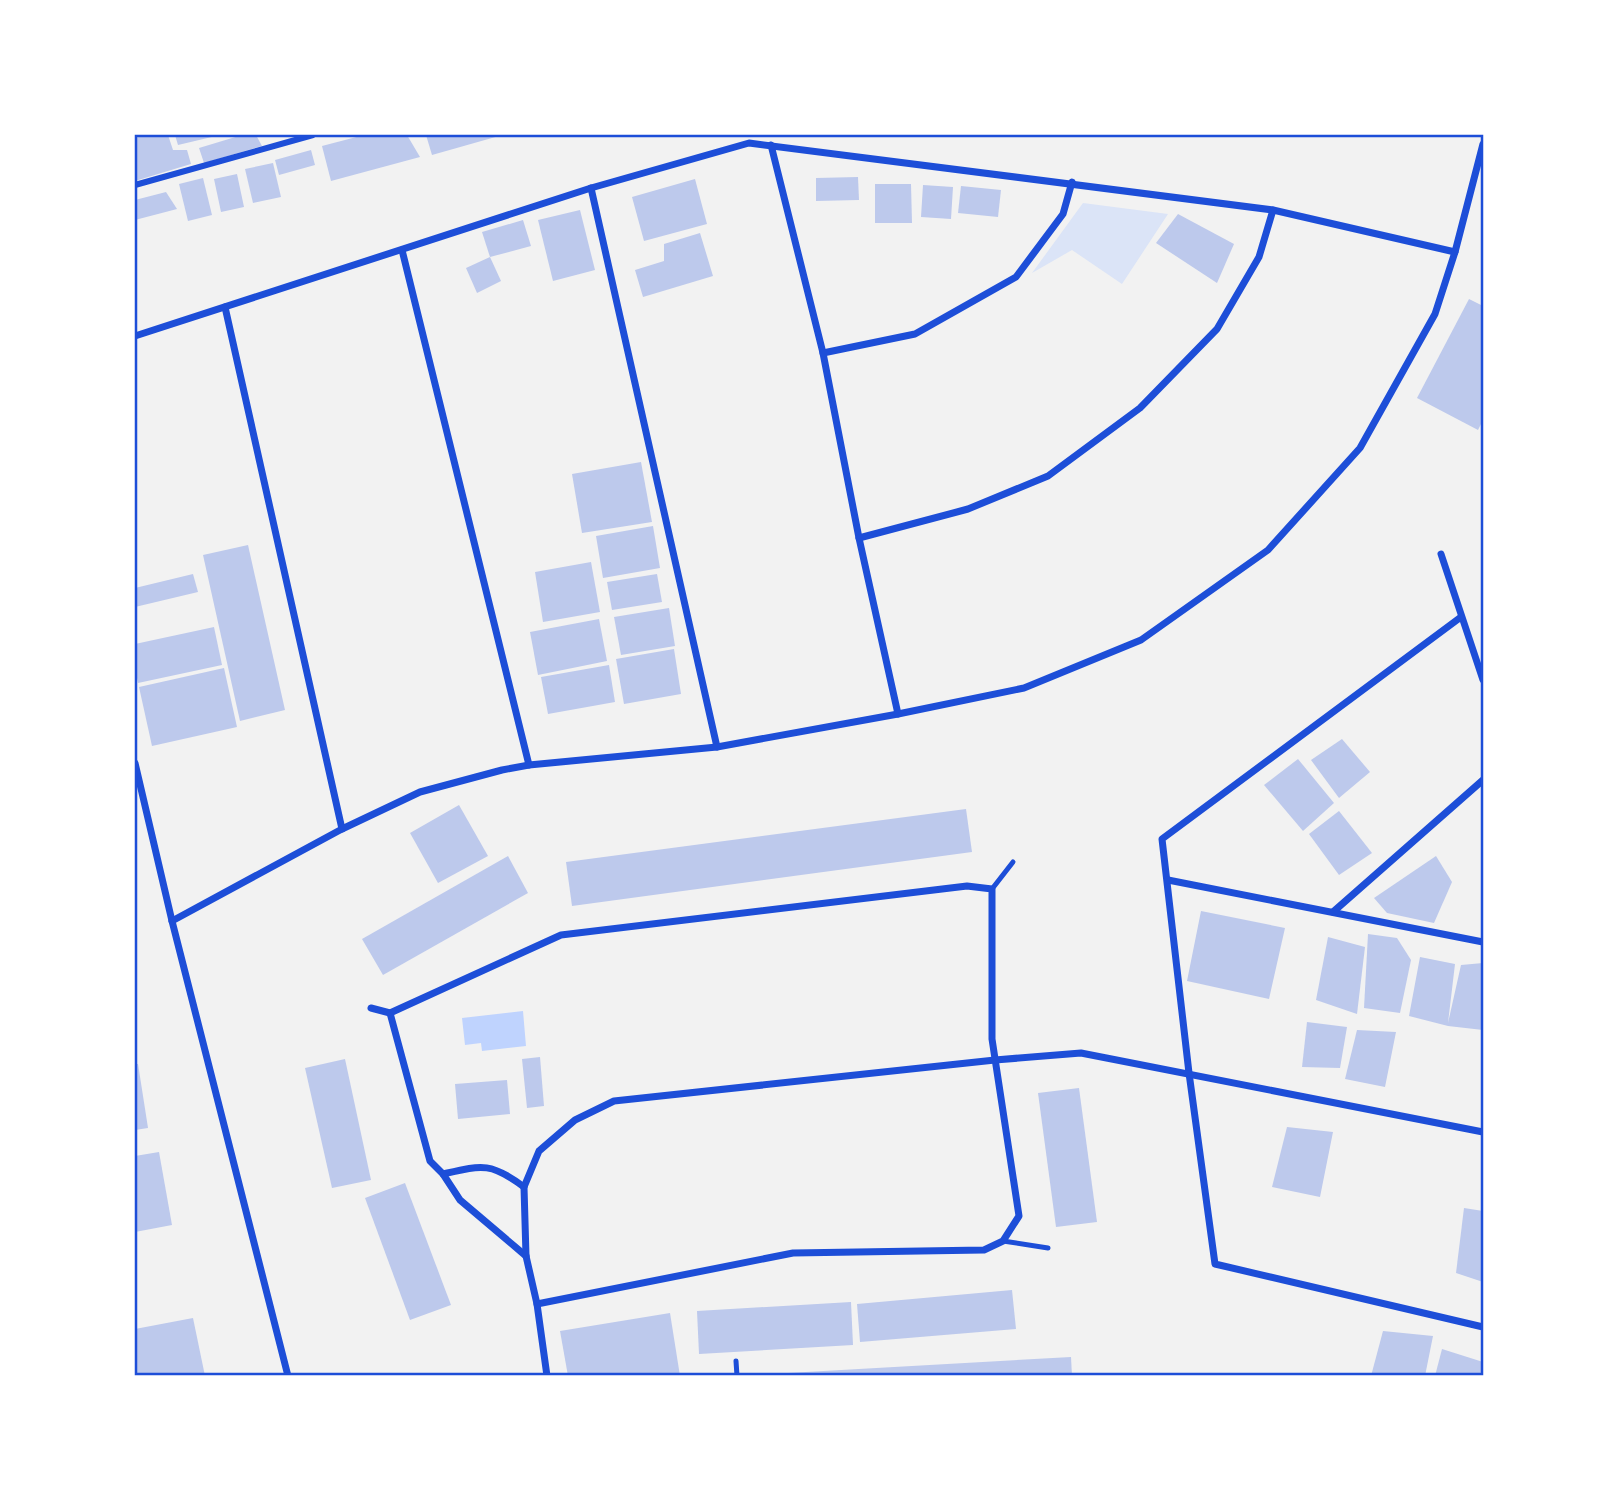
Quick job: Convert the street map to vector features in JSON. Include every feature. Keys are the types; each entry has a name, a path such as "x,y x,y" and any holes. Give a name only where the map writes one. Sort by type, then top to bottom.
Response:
{"street":[{"path":"135,185 313,135"},
{"path":"135,336 750,139 771,145 1273,210 1455,252"},
{"path":"172,921 342,829 420,792 529,765 717,747 1024,688 1141,640 1268,550 1360,448 1435,314 1455,252 1483,144"},
{"path":"771,145 823,353 859,538 898,714"},
{"path":"823,353 915,334 1016,277 1063,214 1072,183"},
{"path":"591,188 717,747"},
{"path":"859,538 968,509 1048,476 1140,408 1217,329 1259,257 1273,210"},
{"path":"402,250 529,765"},
{"path":"225,307 342,829"},
{"path":"1441,554 1483,680"},
{"path":"1461,617 1162,839 1214,1264 1483,1328"},
{"path":"135,763 172,921 288,1376"},
{"path":"1333,912 1483,780"},
{"path":"1168,880 1483,942"},
{"path":"370,1008 390,1013 561,935 967,886 992,890 992,1039 1019,1216 1003,1241 984,1250 793,1253 537,1304"},
{"path":"390,1013 430,1161 443,1174 460,1200 526,1256"},
{"path":"547,1376 537,1304 526,1256 524,1187 539,1151 575,1120 614,1101 1081,1053 1483,1132"},
{"path":"443,1174 481,1166 506,1173 524,1187"}],"lane":[{"path":"992,890 1013,862"},
{"path":"1003,1241 1048,1248"},
{"path":"736,1362 737,1376"}],"shaded area":[{"path":"1083,203 1168,214 1122,284 1072,250 1032,273"}],"water":[{"path":"523,1011 526,1046 482,1051 481,1043 465,1045 462,1018"}],"building":[{"path":"168,135 173,150 187,150 191,164 135,181 135,138"},
{"path":"175,135 216,135 216,136 178,145"},
{"path":"242,135 256,135 262,146 204,163 199,148"},
{"path":"364,135 407,135 420,157 331,181 322,146"},
{"path":"426,135 499,135 499,136 432,155"},
{"path":"311,150 315,165 279,175 275,160"},
{"path":"273,163 281,197 253,203 245,169"},
{"path":"237,174 244,207 221,212 214,179"},
{"path":"858,177 859,200 816,201 816,178"},
{"path":"203,178 212,215 188,221 179,184"},
{"path":"695,179 707,224 644,241 632,197"},
{"path":"875,184 911,184 912,223 875,223"},
{"path":"923,185 953,187 951,219 921,217"},
{"path":"961,186 1001,190 998,217 958,213"},
{"path":"166,192 177,209 135,220 135,200"},
{"path":"580,210 595,270 553,281 538,220"},
{"path":"1178,214 1234,244 1217,283 1156,243"},
{"path":"523,220 531,246 490,257 482,232"},
{"path":"700,233 713,276 643,297 635,270 664,261 664,244"},
{"path":"490,257 501,281 477,293 466,268"},
{"path":"1469,299 1483,306 1483,420 1478,430 1417,398"},
{"path":"641,462 652,522 582,533 572,474"},
{"path":"653,526 660,568 603,578 596,536"},
{"path":"248,545 285,710 240,721 203,555"},
{"path":"591,562 600,612 543,622 535,572"},
{"path":"193,574 198,592 135,607 135,588"},
{"path":"657,574 662,602 612,610 607,582"},
{"path":"669,608 675,646 621,655 614,617"},
{"path":"599,619 607,661 538,675 530,632"},
{"path":"214,627 222,665 138,683 135,644"},
{"path":"674,649 681,694 624,704 616,659"},
{"path":"609,665 615,702 548,714 541,677"},
{"path":"224,668 237,727 152,746 139,687"},
{"path":"1342,739 1370,772 1339,798 1311,760"},
{"path":"1298,759 1334,803 1303,831 1264,785"},
{"path":"459,805 488,856 438,883 410,833"},
{"path":"966,809 972,852 572,906 566,862"},
{"path":"1339,811 1372,853 1339,875 1309,834"},
{"path":"508,856 528,893 383,975 362,939"},
{"path":"1436,856 1452,882 1434,923 1387,913 1374,898"},
{"path":"1201,911 1285,928 1269,999 1187,981"},
{"path":"1368,934 1397,938 1411,960 1400,1013 1364,1008"},
{"path":"1328,937 1365,947 1357,1014 1316,1000"},
{"path":"1420,957 1455,964 1448,1023 1461,965 1483,963 1483,1030 1448,1026 1409,1016"},
{"path":"1307,1022 1347,1027 1340,1068 1302,1067"},
{"path":"1357,1030 1396,1032 1385,1087 1345,1079"},
{"path":"540,1057 544,1106 527,1108 522,1059"},
{"path":"345,1059 371,1180 332,1188 305,1068"},
{"path":"135,1064 138,1064 148,1128 135,1130"},
{"path":"507,1080 510,1114 458,1119 455,1084"},
{"path":"1079,1088 1097,1222 1056,1227 1038,1093"},
{"path":"1287,1127 1333,1132 1320,1197 1272,1187"},
{"path":"159,1152 172,1225 135,1232 135,1156"},
{"path":"405,1183 451,1305 410,1320 365,1198"},
{"path":"1464,1208 1483,1211 1483,1282 1456,1273"},
{"path":"1012,1290 1016,1329 860,1342 857,1304"},
{"path":"851,1302 853,1345 699,1354 697,1311"},
{"path":"670,1313 680,1376 568,1376 560,1331"},
{"path":"193,1318 205,1376 135,1376 135,1329"},
{"path":"1383,1331 1433,1336 1425,1376 1371,1376"},
{"path":"1442,1349 1483,1362 1480,1376 1435,1376"},
{"path":"1071,1357 1072,1376 789,1376 788,1373"}]}
